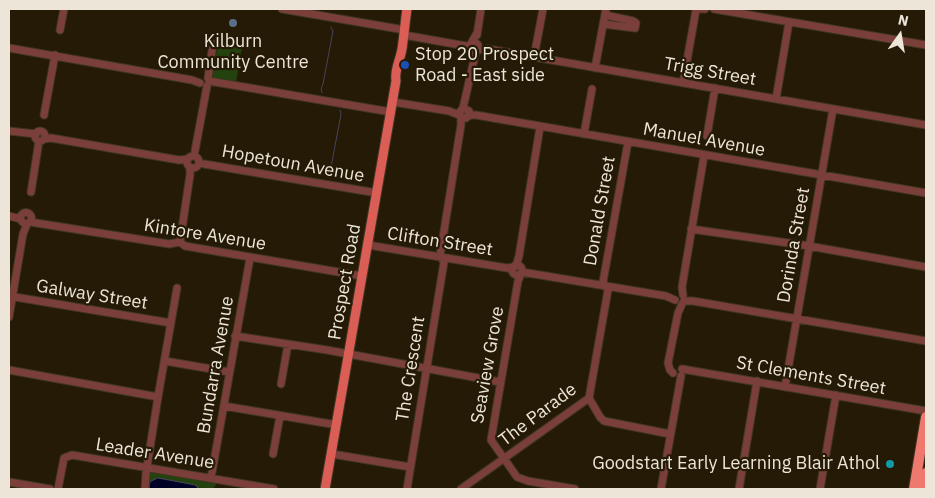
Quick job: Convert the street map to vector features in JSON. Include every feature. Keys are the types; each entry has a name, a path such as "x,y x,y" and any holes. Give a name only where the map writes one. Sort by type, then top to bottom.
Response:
{"highway":[{"path":"914,489 926,417"},
{"path":"923,489 926,472"}],"main road":[{"name":"Prospect Road","path":"405,33 407,9"},
{"name":"Prospect Road","path":"326,489 393,102 395,75 411,9"}],"street":[{"path":"60,30 64,9"},
{"name":"Trigg Street","path":"282,9 460,45 926,125"},
{"name":"The Crescent","path":"407,489 444,262 440,256 481,9"},
{"path":"534,57 543,9"},
{"path":"683,83 694,20 699,9"},
{"path":"714,9 926,45"},
{"path":"595,68 605,12 633,21 636,23 636,28 603,24"},
{"path":"776,99 789,22"},
{"path":"180,242 194,163 205,82 213,44"},
{"path":"9,48 391,112"},
{"path":"44,115 55,55"},
{"path":"707,136 715,88"},
{"path":"584,134 592,89"},
{"name":"Manuel Avenue","path":"393,102 926,193"},
{"name":"Dorinda Street","path":"785,387 833,109"},
{"name":"Seaview Grove","path":"540,126 491,440 503,460 517,477 522,480 575,489"},
{"name":"Hopetoun Avenue","path":"9,131 377,193"},
{"path":"31,192 40,137"},
{"name":"Donald Street","path":"605,285 603,282 628,142"},
{"path":"660,489 678,385 678,373 669,360 704,156"},
{"name":"Kintore Avenue","path":"10,216 168,244 180,242 185,246 362,276"},
{"path":"9,317 25,220"},
{"path":"691,229 809,246 926,267"},
{"name":"Clifton Street","path":"368,245 926,340"},
{"name":"Bundarra Avenue","path":"211,478 250,258"},
{"name":"The Parade","path":"461,489 589,398 608,290 605,285"},
{"path":"145,489 158,397 177,288"},
{"name":"Galway Street","path":"11,296 171,323"},
{"path":"235,336 349,354 500,382"},
{"path":"281,384 288,344"},
{"path":"165,361 229,372"},
{"path":"9,370 158,397"},
{"name":"St Clements Street","path":"678,373 691,371 926,411"},
{"path":"739,489 757,382"},
{"path":"820,489 836,395"},
{"path":"589,398 604,421 670,434"},
{"path":"224,406 337,425"},
{"path":"273,454 280,416"},
{"path":"332,454 410,467"},
{"name":"Leader Avenue","path":"58,489 62,460 66,456 72,455 211,478 256,488 274,489"},
{"path":"9,482 50,489"}],"green space":[{"path":"218,44 242,48 236,82 212,78"},
{"path":"152,471 218,482 213,489 148,489 148,475"}],"water":[{"path":"158,478 195,485 199,489 149,489 150,482"}],"waterway":[{"path":"322,93 321,89 333,31 331,27"},
{"path":"329,178 341,114 340,110"}],"place":[{"name":"Kilburn Community Centre","path":"233,23"},
{"name":"Stop 20 Prospect Road - East side","path":"405,65"},
{"name":"Goodstart Early Learning Blair Athol","path":"890,464"}]}
